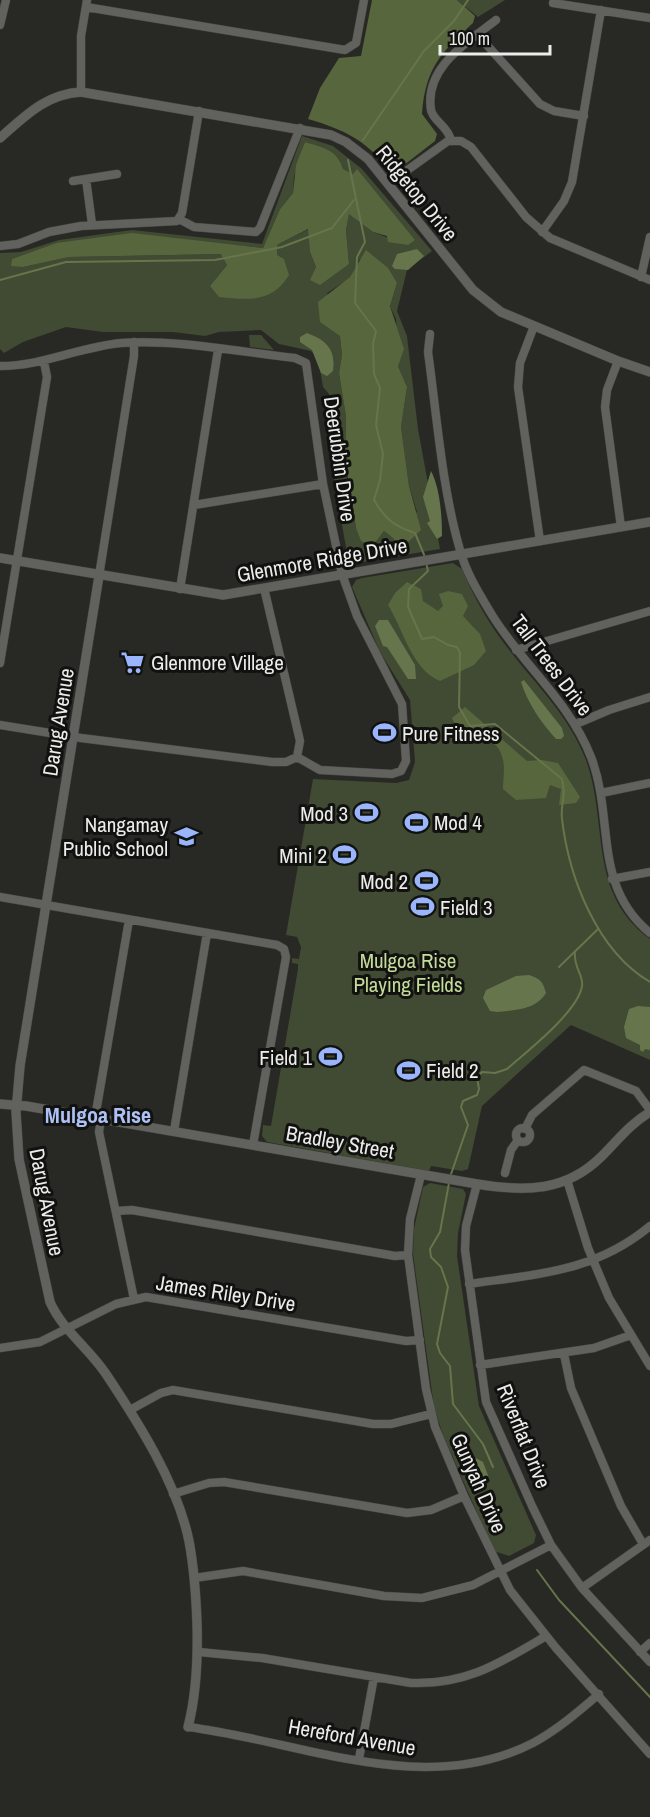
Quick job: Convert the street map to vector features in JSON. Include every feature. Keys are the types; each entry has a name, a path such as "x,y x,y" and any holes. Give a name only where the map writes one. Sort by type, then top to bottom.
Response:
{"street":[{"path":"0,26 6,0"},
{"path":"81,92 81,36 86,4 349,50 356,44 364,0"},
{"path":"553,3 650,18"},
{"path":"542,232 570,190 601,10"},
{"path":"451,140 447,129 432,111 435,81 447,59 496,20"},
{"path":"477,34 540,104 554,111 584,116"},
{"name":"Ridgetop Drive","path":"0,138 47,100 60,94 81,92 331,135 355,148 368,159 478,295 496,309 618,361 650,372"},
{"path":"179,219 199,111"},
{"path":"179,219 195,227 256,232 260,228 300,128"},
{"path":"388,184 441,144 451,140 461,141 471,147 522,212 542,232 563,244 650,280"},
{"path":"73,181 117,174"},
{"path":"86,179 92,224"},
{"path":"0,246 18,244 49,232 92,224 170,223 179,219"},
{"path":"641,277 650,237"},
{"path":"534,326 520,363 518,387 540,541"},
{"name":"Tall Trees Drive","path":"430,334 428,352 451,510 461,554 486,604 516,650 553,692 576,724 592,759 601,793 612,879 627,909 650,933"},
{"path":"99,576 134,356 134,342"},
{"name":"Deerubbin Drive","path":"0,366 44,362 96,347 134,342 295,358 306,363 323,484 342,574 361,624 401,699 405,765 395,774 327,771 310,766 297,757"},
{"path":"180,589 218,350"},
{"path":"618,361 605,407 621,527"},
{"path":"0,663 47,377 44,362"},
{"path":"194,505 323,484"},
{"name":"Glenmore Ridge Drive","path":"0,558 223,595 650,522"},
{"name":"Darug Avenue","path":"99,576 75,737 20,1066 16,1105 20,1170 45,1288 53,1309 67,1330 104,1371 130,1410 173,1494 188,1539 194,1578 199,1652 193,1708 188,1727"},
{"path":"0,725 75,737 272,762 289,762 297,757 300,741 264,588"},
{"path":"516,650 650,611"},
{"path":"576,724 650,697"},
{"path":"601,793 650,783"},
{"path":"612,879 650,872"},
{"path":"0,897 277,945 284,949 286,957 253,1145"},
{"path":"129,920 98,1118 134,1299"},
{"path":"174,1131 207,933"},
{"path":"505,1173 511,1150 518,1140 517,1132 525,1129 532,1115 584,1070 636,1091 650,1111"},
{"name":"Bradley Street","path":"0,1104 98,1118 463,1182 526,1190 567,1180 590,1167 624,1132 650,1111"},
{"name":"Gunyah Drive","path":"421,1174 410,1219 408,1255 431,1414 464,1496 499,1571 546,1636 650,1754"},
{"path":"567,1180 593,1261 609,1298 650,1366"},
{"name":"Riverflat Drive","path":"477,1184 465,1236 480,1365 490,1412 551,1545 582,1588 650,1662"},
{"path":"116,1211 132,1210 395,1256 408,1255"},
{"path":"469,1284 560,1271 593,1261 630,1242 650,1226"},
{"name":"James Riley Drive","path":"0,1348 35,1344 116,1305 134,1299 163,1299 406,1341 420,1340"},
{"path":"480,1365 564,1354 594,1348 631,1335"},
{"path":"564,1354 571,1388 618,1499 646,1542 582,1588"},
{"path":"130,1410 161,1393 173,1390 373,1424 391,1424 431,1414"},
{"path":"173,1494 209,1483 224,1482 407,1513 431,1510 464,1496"},
{"path":"194,1578 243,1571 384,1596 412,1598 462,1589 551,1545"},
{"path":"199,1652 262,1658 422,1683 464,1678 492,1668 546,1636"},
{"path":"640,1652 650,1643"},
{"path":"359,1759 374,1677"},
{"name":"Hereford Avenue","path":"188,1727 231,1732 393,1765 426,1767 466,1764 496,1757 546,1735 599,1694"}],"green space":[{"path":"457,0 505,0 478,17"},
{"path":"302,136 333,146 362,169 432,251 407,270 397,311 407,336 418,429 440,549 362,562 347,553 333,474 337,463 336,445 331,428 329,394 323,387 318,358 311,351 279,344 261,330 219,332 205,336 173,332 103,332 66,327 23,342 4,353 0,349 0,253 21,252 59,240 132,230 262,244","holes":["305,142 334,153 343,169 353,175 357,170 408,245 373,232 349,213 346,230 349,264 311,280 316,267 310,252 309,229 277,245 277,255 210,286 227,265 222,254 69,257 23,267 13,259 56,243 234,245 263,248 280,209 293,193 294,176","360,259 397,283 390,306 396,319 398,366 407,387 401,427 409,486 417,512 394,539 384,531 372,547 356,528 348,488 345,460 346,417 339,373 342,355 340,336 327,293 350,278"]},
{"path":"249,335 261,335 274,350 250,347"},
{"name":"Mulgoa Rise Playing Fields","path":"453,563 462,569 483,612 503,641 571,729 586,760 593,784 608,879 617,901 630,921 650,939 650,1060 571,1025 482,1106 468,1169 462,1171 431,1166 429,1171 267,1142 262,1136 263,1125 271,1126 298,969 298,964 292,963 292,958 299,959 301,947 297,937 286,935 313,779 396,783 409,780 415,762 410,700 380,652 352,587 356,580 362,578"},
{"path":"430,1183 463,1189 466,1194 458,1233 457,1256 479,1406 536,1535 534,1543 509,1556 494,1551 443,1435 434,1407 413,1254 414,1229 423,1187"}],"shaded area":[{"path":"372,0 457,0 475,16 473,23 452,43 437,62 427,85 422,114 437,134 435,141 395,172 390,171 372,151 354,138 333,127 308,119 320,88 339,58 361,56"},
{"path":"305,142 334,153 343,169 353,174 357,169 415,240 408,245 388,242 387,236 373,232 349,214 346,230 349,264 320,285 310,280 316,267 310,252 308,229 277,245 277,255 284,259 289,275 282,284 267,295 250,299 219,297 210,286 227,265 221,254 69,257 23,267 11,266 12,259 56,243 132,233 263,248 280,209 293,193 296,165"},
{"path":"417,249 424,256 408,270 395,269 392,266 397,254"},
{"path":"366,250 388,268 397,283 390,306 404,349 398,366 407,387 401,427 409,486 421,530 404,546 395,545 394,539 384,531 372,547 361,541 356,528 345,460 346,417 339,373 342,355 340,336 320,322 318,302 350,277"},
{"path":"307,333 324,342 331,351 333,371 327,376 321,373 312,350 300,342 300,337"},
{"path":"431,471 437,486 441,511 442,536 437,539 427,523 430,521 423,497"},
{"path":"407,582 421,589 423,601 438,611 443,606 439,594 448,591 462,594 468,606 463,616 480,634 486,651 474,665 440,681 430,676 422,668 409,648 388,605 395,593"},
{"path":"379,620 388,620 415,665 416,679 408,679 387,647 383,646 375,626"},
{"path":"524,680 562,728 564,736 561,739 556,739 545,727 527,697 521,682"},
{"path":"465,707 527,761 542,760 558,763 580,797 576,803 559,805 561,789 550,785 546,798 516,800 503,789 504,763 494,743 464,734 452,718"},
{"path":"529,975 538,979 544,986 546,993 542,999 531,1006 511,1011 490,1011 483,998 486,990 516,976"},
{"path":"638,1006 650,1007 650,1050 645,1049 643,1052 640,1050 640,1045 626,1038 624,1027 629,1009"},
{"path":"453,1434 465,1452 483,1462 488,1475 483,1485 471,1479"}],"waterway":[{"path":"363,140 424,51 454,21 468,0"},
{"path":"348,160 365,242 357,257 355,303 376,331 373,344 374,374 380,388 376,425 383,454 380,480 374,500 391,521 415,533 425,557"},
{"path":"0,280 66,262 215,260 282,247 332,228 354,200"},
{"path":"426,562 428,571 409,589 408,607 422,639 434,637 457,647 460,653 459,707 470,726 495,724 562,779 564,790 562,814 566,842 579,888 589,911 615,952 631,969 650,982"},
{"path":"559,967 598,929"},
{"path":"450,1177 468,1125 461,1107 463,1101 477,1095 479,1089 477,1077 482,1072 495,1073 507,1069 550,1031 571,1008 582,986 575,951"},
{"path":"449,1183 440,1232 430,1249 431,1257 441,1267 448,1287 437,1344 440,1353 450,1366 453,1404 483,1444 493,1467"},
{"path":"537,1570 559,1600 650,1697"}],"place":[{"name":"Glenmore Village","path":"133,662"},
{"name":"Pure Fitness","path":"384,733"},
{"name":"Mod 3","path":"366,813"},
{"name":"Mod 4","path":"416,822"},
{"name":"Nangamay Public School","path":"186,836"},
{"name":"Mini 2","path":"345,855"},
{"name":"Mod 2","path":"426,881"},
{"name":"Field 3","path":"422,907"},
{"name":"Field 1","path":"330,1057"},
{"name":"Field 2","path":"408,1070"}],"district":[{"name":"Mulgoa Rise","path":"98,1115"}]}
